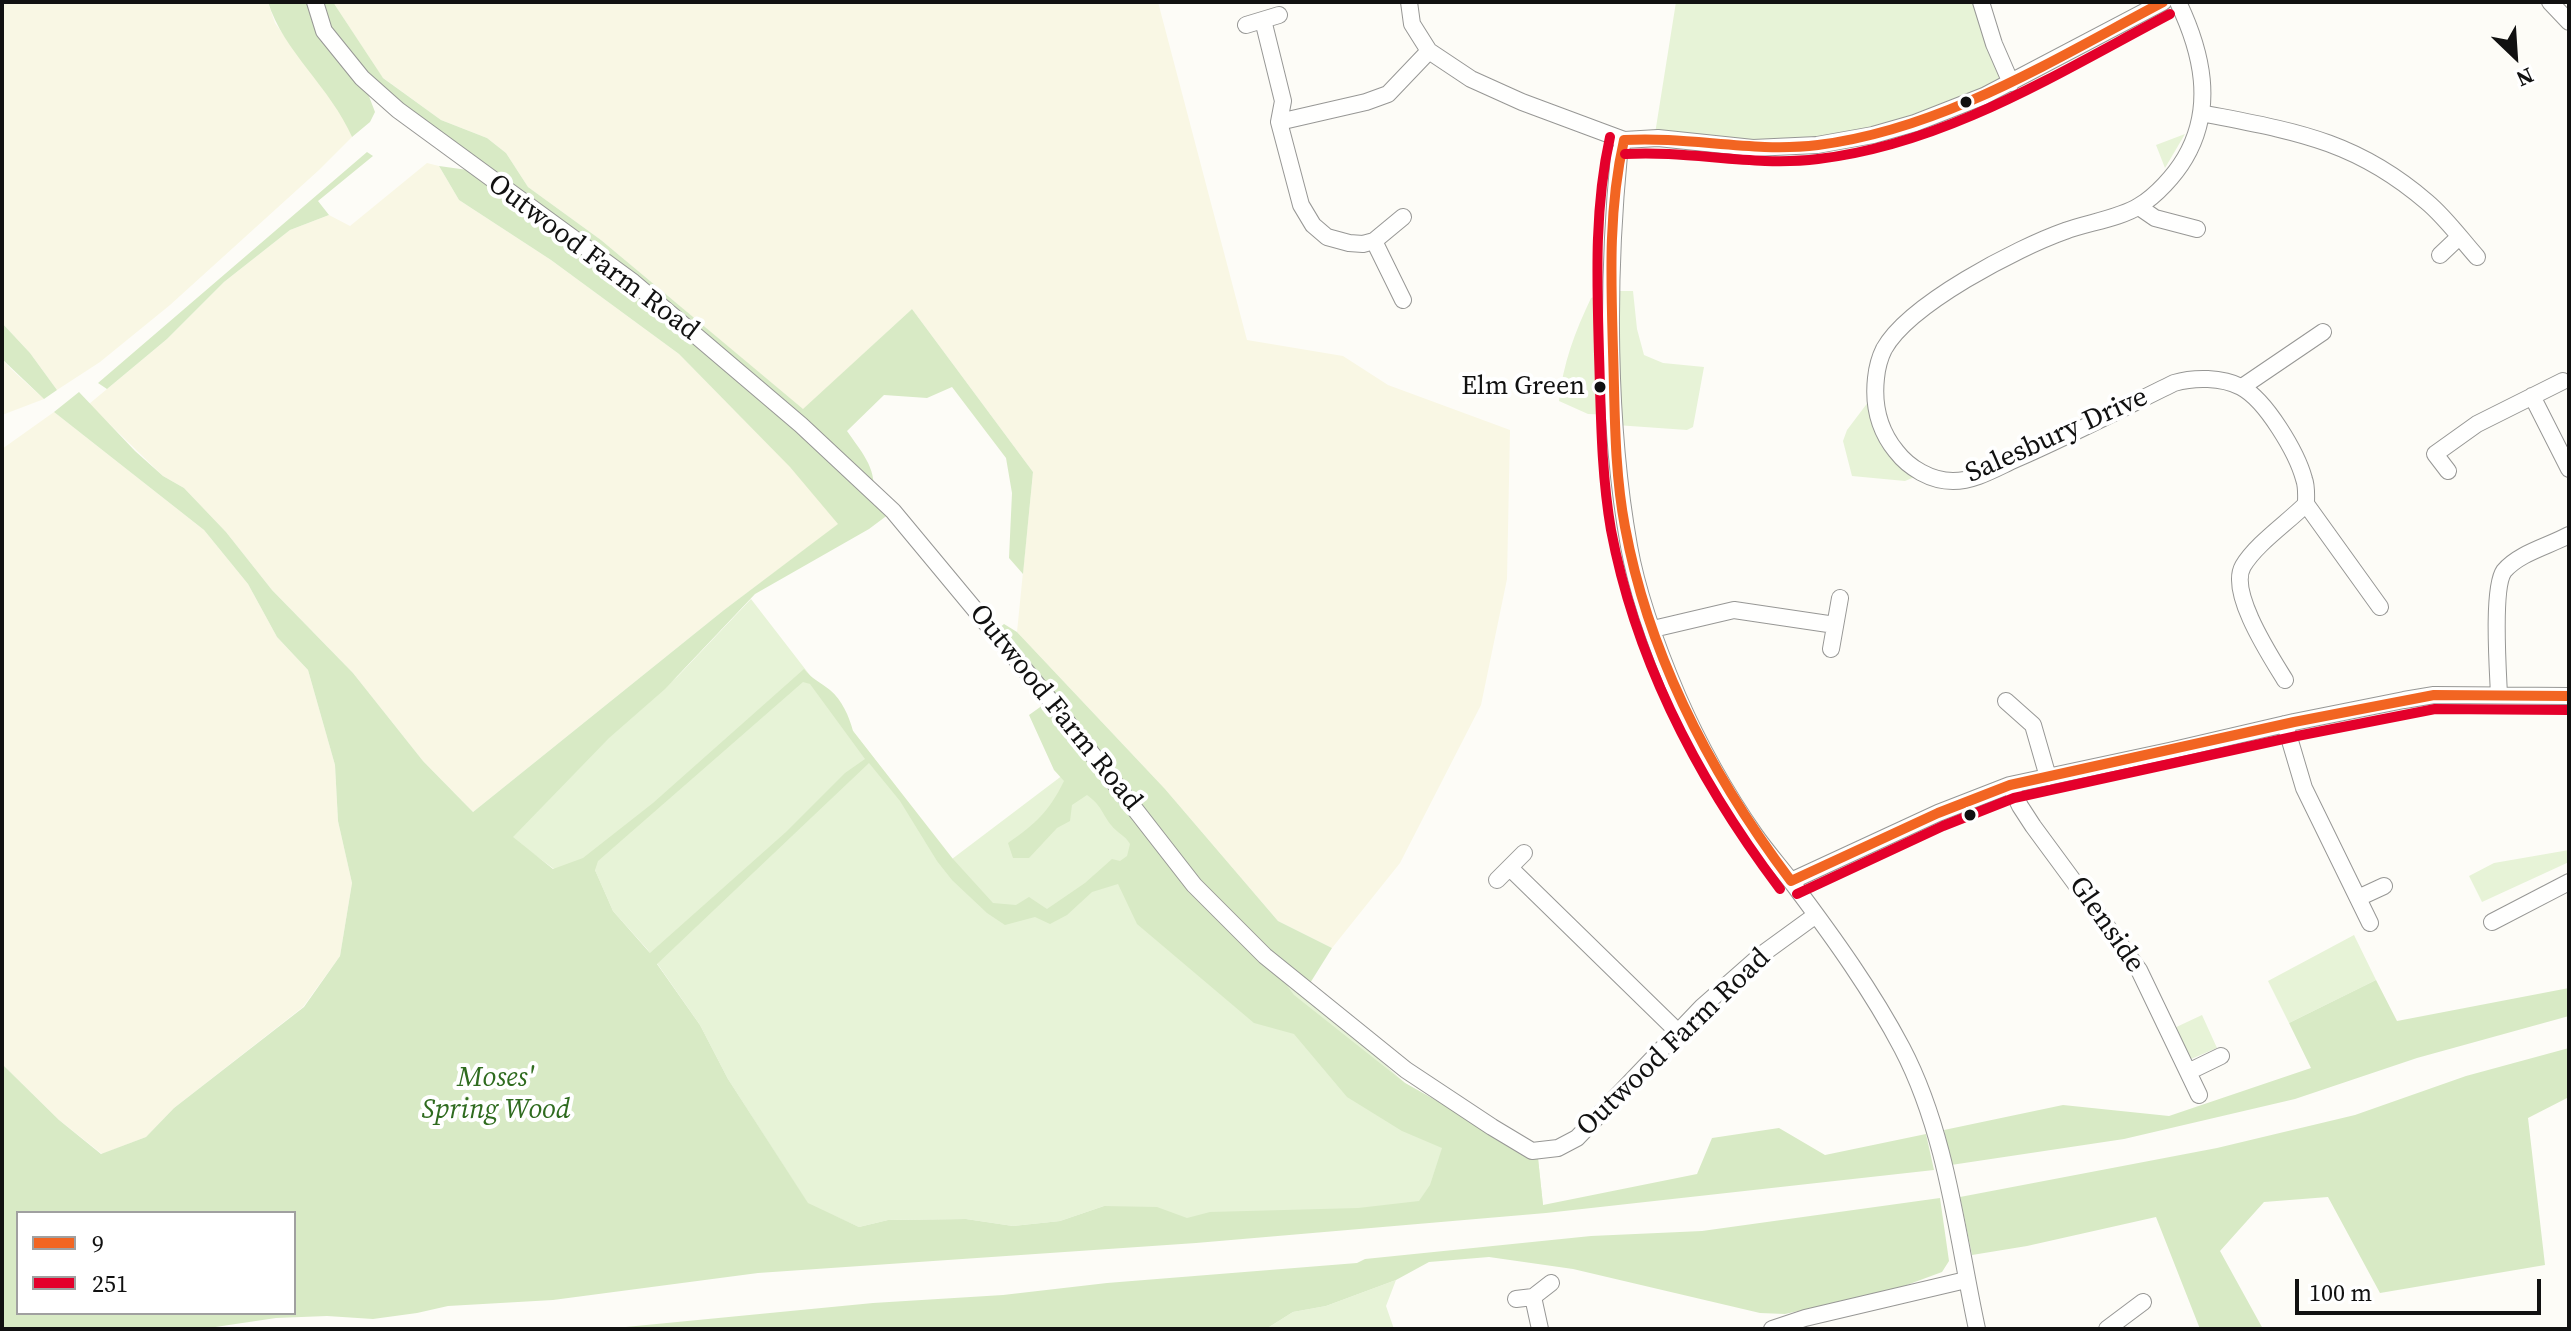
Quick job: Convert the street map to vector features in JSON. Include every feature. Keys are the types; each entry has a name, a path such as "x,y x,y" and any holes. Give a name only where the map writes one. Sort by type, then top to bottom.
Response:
{"street":[{"name":"Outwood Farm Road","path":"315,2 324,31 362,78 398,110 633,282 801,425 893,511 1004,643 1194,885 1288,976 1406,1070 1532,1151 1558,1148 1577,1138 1677,1031 1746,967 1816,915"},
{"path":"1409,2 1412,24 1429,51 1471,79 1522,102 1624,140 1658,138 1753,148 1817,145 1873,135 1915,123 2011,83 2163,2"},
{"path":"1981,2 2011,83"},
{"name":"Salesbury Drive","path":"2178,2 2201,66 2203,87 2196,134 2184,160 2139,207 2062,232 2007,256 1951,290 1896,333 1884,349 1877,369 1875,393 1878,415 1887,439 1901,458 1922,474 1951,481 1967,479 2059,440 2185,379 2205,379 2242,387"},
{"path":"2550,2 2569,22"},
{"path":"1246,25 1271,18 1283,101 1279,122 1301,205 1313,225 1327,237 1349,243 1374,241 1403,217"},
{"path":"1279,122 1388,94 1429,51"},
{"path":"2201,113 2320,138 2352,151 2383,169 2430,204 2477,257"},
{"path":"1624,140 1619,155 1611,263 1615,415 1619,478 1630,549 1653,629 1678,696 1714,769 1756,836 1865,985 1903,1049 1923,1096 1944,1165 1977,1329"},
{"path":"2139,207 2155,218 2197,229"},
{"path":"2440,255 2459,237"},
{"path":"1374,241 1403,300"},
{"path":"2323,332 2242,387 2275,422 2286,439 2305,482 2306,504 2380,607"},
{"path":"2448,471 2435,454 2477,424 2563,381"},
{"path":"2532,396 2569,469"},
{"path":"2285,680 2251,618 2240,588 2239,574 2254,552 2306,504"},
{"path":"2499,695 2497,607 2502,573 2515,561 2569,535"},
{"path":"1831,649 1840,598"},
{"path":"1653,629 1734,610 1835,625"},
{"path":"1791,881 1938,813 2010,785 2285,724 2434,695 2569,696"},
{"path":"2006,701 2033,725 2048,777"},
{"path":"2285,724 2304,788 2370,923"},
{"name":"Glenside","path":"2010,785 2033,826 2139,970 2199,1095"},
{"path":"1497,880 1524,853"},
{"path":"1510,868 1677,1031"},
{"path":"2492,922 2569,882"},
{"path":"2358,898 2384,886"},
{"path":"2188,1072 2221,1056"},
{"path":"1772,1329 1805,1318 1966,1280"},
{"path":"1516,1299 1533,1297 1551,1283"},
{"path":"1533,1297 1540,1329"},
{"path":"2107,1329 2143,1302"}],"shaded area":[{"path":"2,2 268,2 275,23 343,116 352,137 170,305 100,362 57,390 30,353 2,323"},
{"path":"333,2 1158,2 1247,340 1343,356 1388,385 1510,430 1507,579 1481,705 1400,863 1332,948 1278,921 1165,789 1017,632 1033,472 912,309 803,410 601,240 528,187 506,153 487,138 441,120 382,77"},
{"path":"427,163 439,166 459,200 551,260 679,354 791,467 839,524 724,610 473,812 423,761 353,673 272,590 226,532 184,488 163,476 89,404 167,339 224,282 290,230 329,215 350,226"},
{"path":"2,359 11,369 44,399 2,415"},
{"path":"54,412 204,530 248,584 277,637 308,670 335,765 338,821 352,883 340,956 303,1007 174,1108 146,1137 102,1154 59,1120 2,1064 2,449"}],"green space":[{"path":"268,2 315,2 362,78 375,112 370,122 352,137 332,102 284,37"},
{"name":"Moses' Spring Wood","path":"318,2 333,2 383,78 441,120 487,138 506,153 528,187 601,240 803,409 912,309 1033,472 1023,574 1009,558 1012,493 1006,458 952,387 927,398 884,395 847,431 870,467 873,492 893,511 869,529 755,594 665,689 609,738 513,837 553,869 583,858 653,803 804,669 838,699 853,731 953,859 993,903 1016,905 1029,897 1047,909 1085,883 1112,859 1120,861 1127,856 1130,844 1087,795 1072,805 1070,821 1057,828 1029,858 1013,858 1008,843 1040,816 1064,781 1054,770 1029,715 1050,700 1156,834 1265,956 1294,995 1405,1083 1538,1158 1543,1205 1697,1174 1712,1138 1779,1128 1825,1155 1926,1134 1934,1170 1546,1213 1196,1243 758,1273 553,1300 448,1306 373,1319 327,1316 276,1318 202,1329 2,1329 2,1064 59,1120 101,1154 146,1137 174,1108 304,1007 340,956 352,883 338,821 335,765 308,670 277,637 248,584 204,530 54,412 79,392 135,451 163,476 184,488 226,532 272,590 353,673 423,761 473,812 724,610 838,524 790,467 679,354 551,260 459,200 439,166 482,172 376,92 326,30","holes":["803,682 810,684 865,759 845,773 786,832 650,953 613,911 595,870 598,861","869,763 900,801 952,880 987,913 1005,925 1035,917 1050,924 1067,915 1092,892 1118,884 1137,924 1254,1023 1294,1034 1347,1097 1402,1131 1442,1148 1430,1185 1419,1201 1358,1208 1210,1212 1187,1218 1157,1207 1104,1206 1060,1221 1013,1226 966,1219 888,1220 859,1227 808,1203 728,1079 700,1025 657,964"]},
{"path":"1676,2 1981,2 2011,83 1984,96 1817,145 1654,140"},
{"path":"2185,134 2165,168 2156,145"},
{"path":"367,152 373,156 318,201 329,215 290,230 224,282 167,339 107,389 98,383"},
{"path":"1611,291 1633,291 1637,329 1644,355 1663,363 1704,367 1693,427 1687,430 1616,425 1615,415 1588,414 1559,401 1570,348 1591,298"},
{"path":"2,323 30,353 57,390 44,399 2,359"},
{"path":"1875,393 1878,415 1922,474 1905,481 1852,476 1843,441 1847,430"},
{"path":"751,599 952,859 1092,753 1299,986 1405,1083 1538,1158 1543,1205 1171,1235 1104,1206 1060,1221 1013,1226 966,1219 888,1220 859,1227 808,1204 728,1079 700,1025 647,949 613,911 595,870 554,869 498,828 677,677"},
{"path":"1004,624 1017,632 1165,789 1278,921 1332,948 1307,988 1196,883 998,629"},
{"path":"2569,850 2569,862 2482,902 2469,876 2494,863"},
{"path":"2354,935 2376,980 2289,1023 2268,981"},
{"path":"2376,980 2397,1021 2569,988 2569,1016 2417,1058 2295,1099 2124,1139 1951,1165 1944,1130 2063,1105 2169,1116 2311,1068 2289,1023"},
{"path":"2202,1015 2217,1048 2184,1062 2170,1030"},
{"path":"2569,1048 2569,1097 2528,1118 2545,1265 2380,1293 2328,1197 2264,1202 2220,1251 2263,1329 2200,1329 2156,1217 1972,1255 1960,1197 2217,1148 2355,1115 2466,1076"},
{"path":"1940,1198 1949,1261 1942,1272 1896,1289 1785,1314 1760,1313 1573,1269 1489,1257 1429,1262 1396,1280 1326,1306 1293,1312 1266,1329 605,1329 873,1303 1003,1295 1107,1283 1357,1263 1365,1259 1591,1236 1702,1231"},
{"path":"1396,1280 1386,1306 1394,1329 1266,1329 1293,1312 1326,1306"}],"transit line":[{"name":"9","path":"1624,140 1793,147 1864,137 1909,124 1996,89 2163,2"},
{"name":"251","path":"1625,154 1794,161 1865,151 1911,138 2000,103 2170,14"},
{"name":"251","path":"1610,137 1599,218 1598,327 1605,486 1622,579 1654,674 1675,719 1723,807 1780,889"},
{"name":"9","path":"1624,140 1615,193 1611,271 1616,439 1625,527 1650,622 1687,713 1735,800 1791,881"},
{"name":"9","path":"1791,881 1938,813 2010,785 2294,722 2434,695 2569,696"},
{"name":"251","path":"1797,894 1943,826 2014,798 2435,709 2569,710"}],"place":[{"name":"Elm Green","path":"1600,387"}]}
